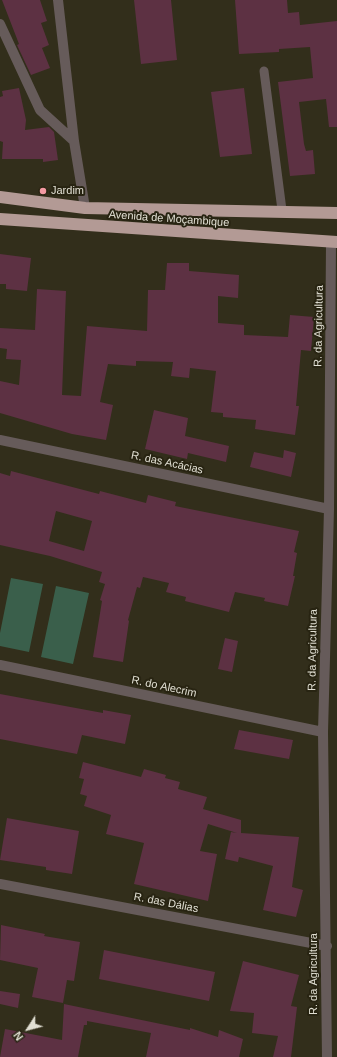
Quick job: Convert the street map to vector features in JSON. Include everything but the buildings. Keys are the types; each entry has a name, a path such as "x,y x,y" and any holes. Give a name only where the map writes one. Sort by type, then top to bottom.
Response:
{"highway":[{"name":"Avenida de Moçambique","path":"0,197 85,208 282,210 337,213"},
{"name":"Avenida de Moçambique","path":"0,219 334,242"}],"street":[{"path":"58,0 74,141 85,208"},
{"path":"0,24 40,110 74,141"},
{"name":"R. da Agricultura","path":"327,1057 323,732 334,242"},
{"name":"R. das Acácias","path":"0,440 329,510"},
{"name":"R. do Alecrim","path":"0,665 323,732"},
{"name":"R. das Dálias","path":"0,884 326,946"}],"lane":[{"path":"264,72 282,210"}],"green space":[{"path":"11,578 43,584 29,652 0,646 0,633"},
{"path":"56,586 89,593 73,664 41,657"}],"place":[{"name":"Jardim","path":"43,191"}]}
